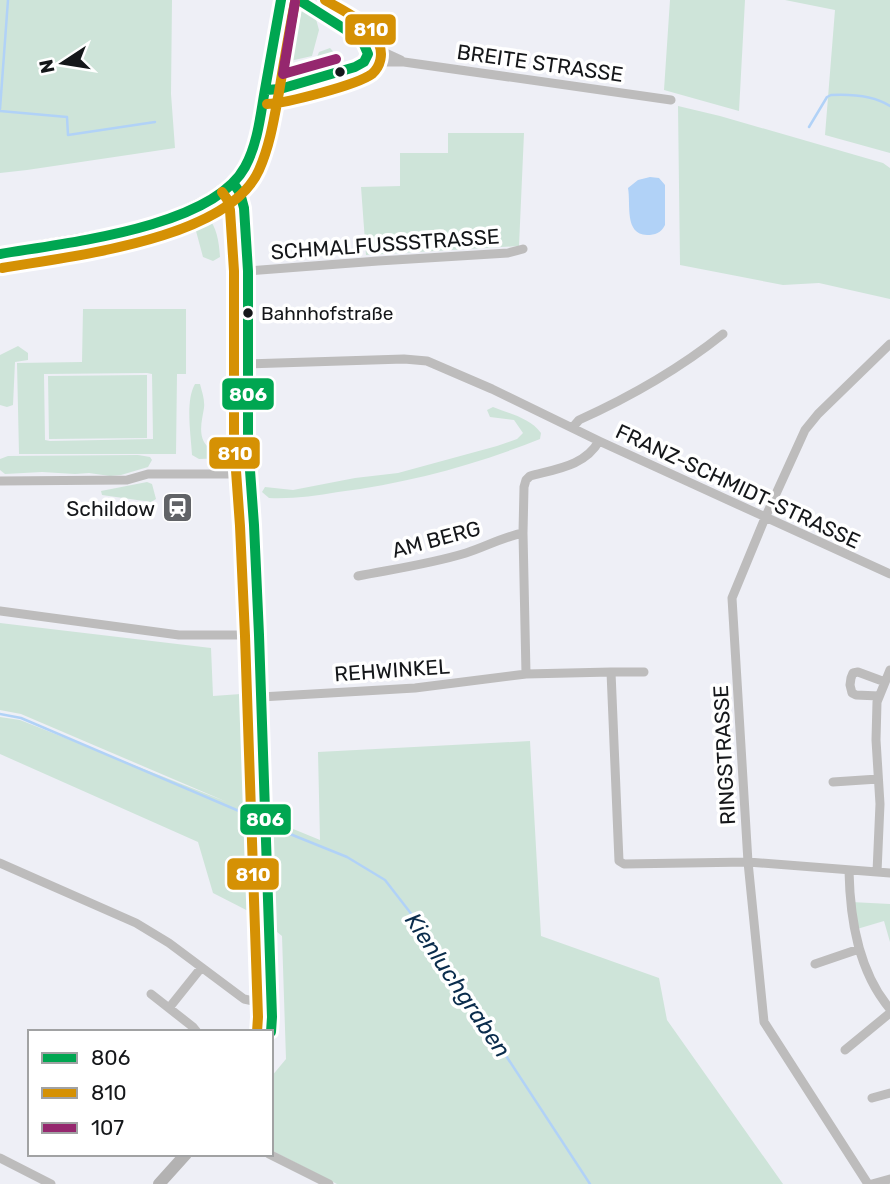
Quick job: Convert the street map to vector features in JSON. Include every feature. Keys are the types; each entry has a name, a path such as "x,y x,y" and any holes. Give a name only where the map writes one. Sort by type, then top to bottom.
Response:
{"main road":[{"path":"0,254 146,227 208,201 234,184 246,166 256,139 281,0"}],"street":[{"name":"BREITE STRASSE","path":"299,0 364,43 404,61"},
{"path":"364,43 368,54 364,62"},
{"name":"BREITE STRASSE","path":"265,90 280,89 364,62 404,61 671,100"},
{"path":"234,184 244,208 248,271 248,443 259,635 271,1030"},
{"name":"SCHMALFUSSSTRASSE","path":"248,271 509,253 523,249"},
{"name":"FRANZ-SCHMIDT-STRASSE","path":"573,427 579,420 650,384 723,334"},
{"name":"RINGSTRASSE","path":"870,1184 764,1022 748,862 732,598 806,430 818,414 890,344"},
{"name":"FRANZ-SCHMIDT-STRASSE","path":"248,363 404,359 427,361 890,575"},
{"path":"526,674 523,533 526,480 530,476 581,461 599,441"},
{"path":"0,481 127,480 148,474 250,474"},
{"name":"AM BERG","path":"358,576 434,562 523,533"},
{"path":"0,611 179,635 259,635"},
{"path":"877,872 880,804 876,740 877,702 890,670"},
{"path":"611,672 619,861 624,864 748,862 890,873"},
{"name":"REHWINKEL","path":"261,697 415,688 526,674 644,672"},
{"path":"879,696 852,693 853,673 858,672 885,682"},
{"path":"833,782 878,779"},
{"path":"0,863 136,923 169,943 244,999 271,1003"},
{"path":"845,1050 890,1011 867,972 859,949 850,900 849,870"},
{"path":"815,964 859,949"},
{"path":"169,1009 201,968"},
{"path":"152,994 195,1030"},
{"path":"872,1098 890,1093"},
{"path":"159,1184 184,1156"},
{"path":"273,1156 329,1184"},
{"path":"0,1158 51,1184"},
{"path":"870,1184 890,1179"}],"green space":[{"path":"0,0 172,0 171,94 175,148 0,173"},
{"path":"670,0 745,0 739,111 664,90"},
{"path":"785,0 890,0 890,153 825,135 835,10"},
{"path":"297,6 316,19 319,30 312,56 281,63 291,8"},
{"path":"330,48 342,61 312,70 319,52"},
{"path":"678,106 883,163 890,168 890,299 819,283 783,285 680,265"},
{"path":"448,133 524,133 519,246 366,255 361,187 400,186 400,153 448,153"},
{"path":"207,216 217,235 220,257 213,261 203,257 196,231 195,219"},
{"path":"83,309 186,309 186,374 177,374 176,454 19,454 17,363 82,362","holes":["44,374 152,374 153,439 45,440"]},
{"path":"18,346 28,353 28,360 15,362 13,405 7,407 0,405 0,355"},
{"path":"147,375 147,438 49,439 48,376"},
{"path":"195,384 200,384 204,399 202,438 208,447 231,449 227,458 199,459 192,455 189,409"},
{"path":"493,407 531,424 541,433 540,439 466,465 390,484 295,498 269,498 262,492 265,487 293,490 398,473 517,439 523,433 514,420 490,417 487,410"},
{"path":"8,456 150,457 152,460 148,467 121,475 42,472 5,474 0,470 0,459"},
{"path":"147,482 152,484 156,499 151,502 102,495 101,491"},
{"path":"0,623 211,648 213,696 255,693 264,817 320,840 318,752 530,741 541,936 659,978 667,1020 783,1184 337,1184 273,1151 273,1075 286,1059 282,936 256,915 213,893 198,842 0,754 0,717 20,720 227,802 21,714 0,710"},
{"path":"851,902 890,904 890,942 884,921 857,929"}],"water":[{"path":"659,178 665,185 665,225 658,233 647,235 635,230 632,224 628,188 638,180"}],"waterway":[{"path":"0,109 8,0"},
{"path":"809,127 827,97 831,95 862,96 890,106"},
{"path":"0,111 67,117 68,135 155,122"},
{"name":"Kienluchgraben","path":"0,714 21,718 246,814"},
{"name":"Kienluchgraben","path":"285,832 347,857 385,880 423,929 590,1184"}],"transit line":[{"name":"806","path":"0,254 134,229 202,205 228,188 245,167 255,141 281,0"},
{"name":"806","path":"266,90 280,89 355,67 364,62 368,54 362,40 299,0"},
{"name":"810","path":"267,104 337,88 372,74 377,67 381,52 374,33 325,0"},
{"name":"810","path":"2,268 144,241 182,229 215,213 242,194 259,170 269,141 295,2"},
{"name":"107","path":"295,2 283,74 336,59"},
{"name":"806","path":"234,184 244,208 248,271 248,443 259,635 271,1030"},
{"name":"810","path":"222,192 230,210 234,271 234,443 245,636 257,1030"}],"place":[{"name":"Bahnhofstraße","path":"248,313"},
{"name":"Schildow","path":"178,508"}]}
